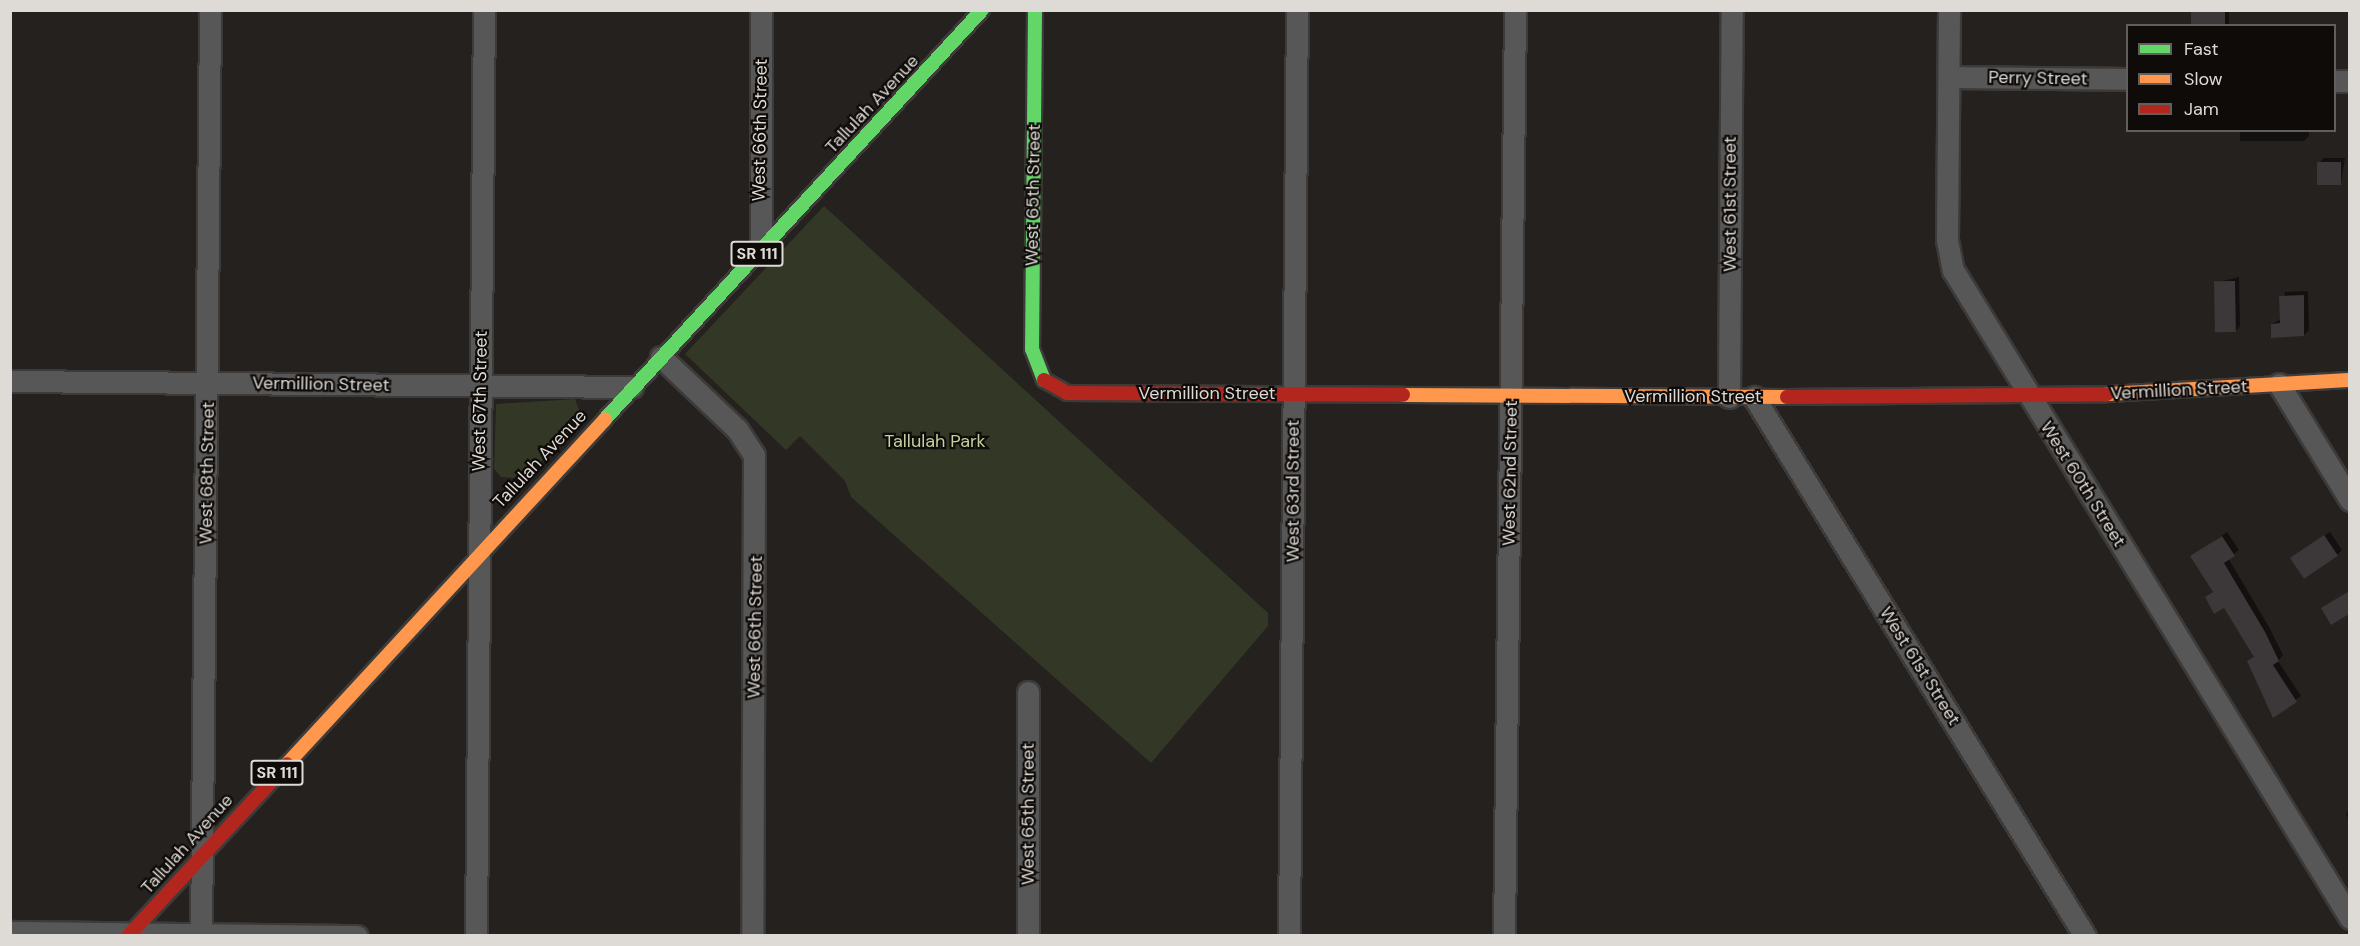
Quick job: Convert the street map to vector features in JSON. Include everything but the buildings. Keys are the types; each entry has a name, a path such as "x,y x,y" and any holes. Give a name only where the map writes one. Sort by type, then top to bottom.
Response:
{"street":[{"name":"West 68th Street","path":"201,935 210,10"},
{"name":"West 67th Street","path":"476,936 484,10"},
{"name":"West 66th Street","path":"761,10 761,249"},
{"name":"Tallulah Avenue","path":"129,935 479,551 662,357 982,10"},
{"name":"West 65th Street","path":"1035,10 1032,349 1040,378"},
{"name":"West 63rd Street","path":"1289,936 1297,10"},
{"name":"West 62nd Street","path":"1504,936 1515,10"},
{"name":"West 61st Street","path":"1729,397 1732,10"},
{"name":"West 60th Street","path":"1949,10 1947,240 1953,270 2349,918"},
{"name":"Perry Street","path":"1949,77 2126,79"},
{"name":"West 66th Street","path":"662,357 737,429 754,455 752,936"},
{"name":"Vermillion Street","path":"1040,378 1067,393 1293,392 2030,398 2349,380"},
{"name":"Vermillion Street","path":"10,381 632,387"},
{"path":"2279,384 2349,500"},
{"name":"West 61st Street","path":"1754,397 2085,936"},
{"name":"West 65th Street","path":"1028,692 1028,936"},
{"path":"10,932 357,936"}],"green space":[{"name":"Tallulah Park","path":"824,206 1268,613 1268,626 1151,763 851,497 845,481 800,436 786,450 685,354"},
{"path":"575,399 582,418 525,479 501,477 494,469 496,404"}],"traffic: fast":[{"path":"605,419 982,10"},
{"path":"1035,10 1032,349 1044,380"}],"traffic: slow":[{"path":"2107,394 2350,380"},
{"path":"1403,395 1787,397"},
{"path":"287,764 605,419"}],"traffic: jam":[{"path":"1044,380 1067,393 1403,395"},
{"path":"1787,397 2107,394"},
{"path":"128,936 287,764"}]}
